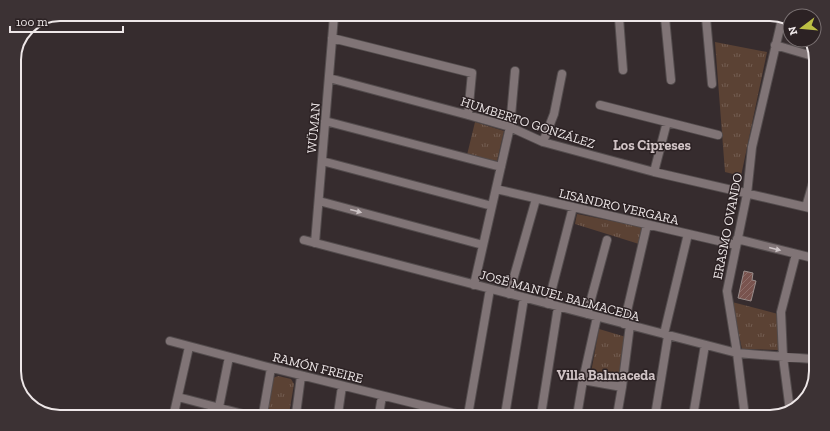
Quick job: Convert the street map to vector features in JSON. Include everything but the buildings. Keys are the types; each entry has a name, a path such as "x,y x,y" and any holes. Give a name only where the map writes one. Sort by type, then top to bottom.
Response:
{"street":[{"name":"WÜMAN","path":"315,243 334,21"},
{"path":"619,21 623,70"},
{"path":"665,21 671,80"},
{"path":"706,21 712,84"},
{"name":"ERASMO OVANDO","path":"744,410 737,354 726,291 748,194 752,147 781,23"},
{"path":"332,38 472,74 468,115"},
{"path":"776,45 808,54"},
{"path":"474,285 510,127 515,71"},
{"path":"543,142 554,114 562,74"},
{"name":"HUMBERTO GONZÁLEZ","path":"329,78 510,127 543,142 654,172 809,208"},
{"path":"600,104 718,135"},
{"path":"325,121 501,167"},
{"path":"654,172 667,122"},
{"path":"322,161 492,206"},
{"name":"LISANDRO VERGARA","path":"496,189 688,234 737,242 809,257"},
{"path":"509,294 536,199"},
{"path":"319,201 483,245"},
{"path":"548,304 573,207"},
{"path":"618,410 622,387 627,325 648,225"},
{"path":"656,410 666,335 688,234"},
{"name":"JOSÉ MANUEL BALMACEDA","path":"304,240 737,354 809,359"},
{"path":"587,314 608,240"},
{"path":"789,405 783,357 782,312 796,254"},
{"path":"469,410 490,289"},
{"path":"506,410 524,298"},
{"path":"542,410 558,307"},
{"path":"578,410 597,317"},
{"name":"RAMÓN FREIRE","path":"170,341 382,396 423,410"},
{"path":"694,410 705,345"},
{"path":"175,410 189,347"},
{"path":"219,407 228,357"},
{"path":"264,410 271,368"},
{"path":"297,410 301,376"},
{"path":"583,380 622,387"},
{"path":"339,410 342,386"},
{"path":"178,396 229,410"},
{"path":"380,410 382,396"}],"green space":[{"path":"715,42 767,52 741,176 725,172"},
{"path":"475,122 504,131 497,161 467,155"},
{"path":"577,214 642,227 639,244 575,224"},
{"path":"732,302 778,314 779,350 742,349"},
{"path":"599,329 626,337 620,383 590,378"},
{"path":"278,376 291,379 294,384 290,410 266,410 273,378"}],"district":[{"name":"Los Cipreses","path":"652,145"},
{"name":"Villa Balmaceda","path":"606,375"}]}
